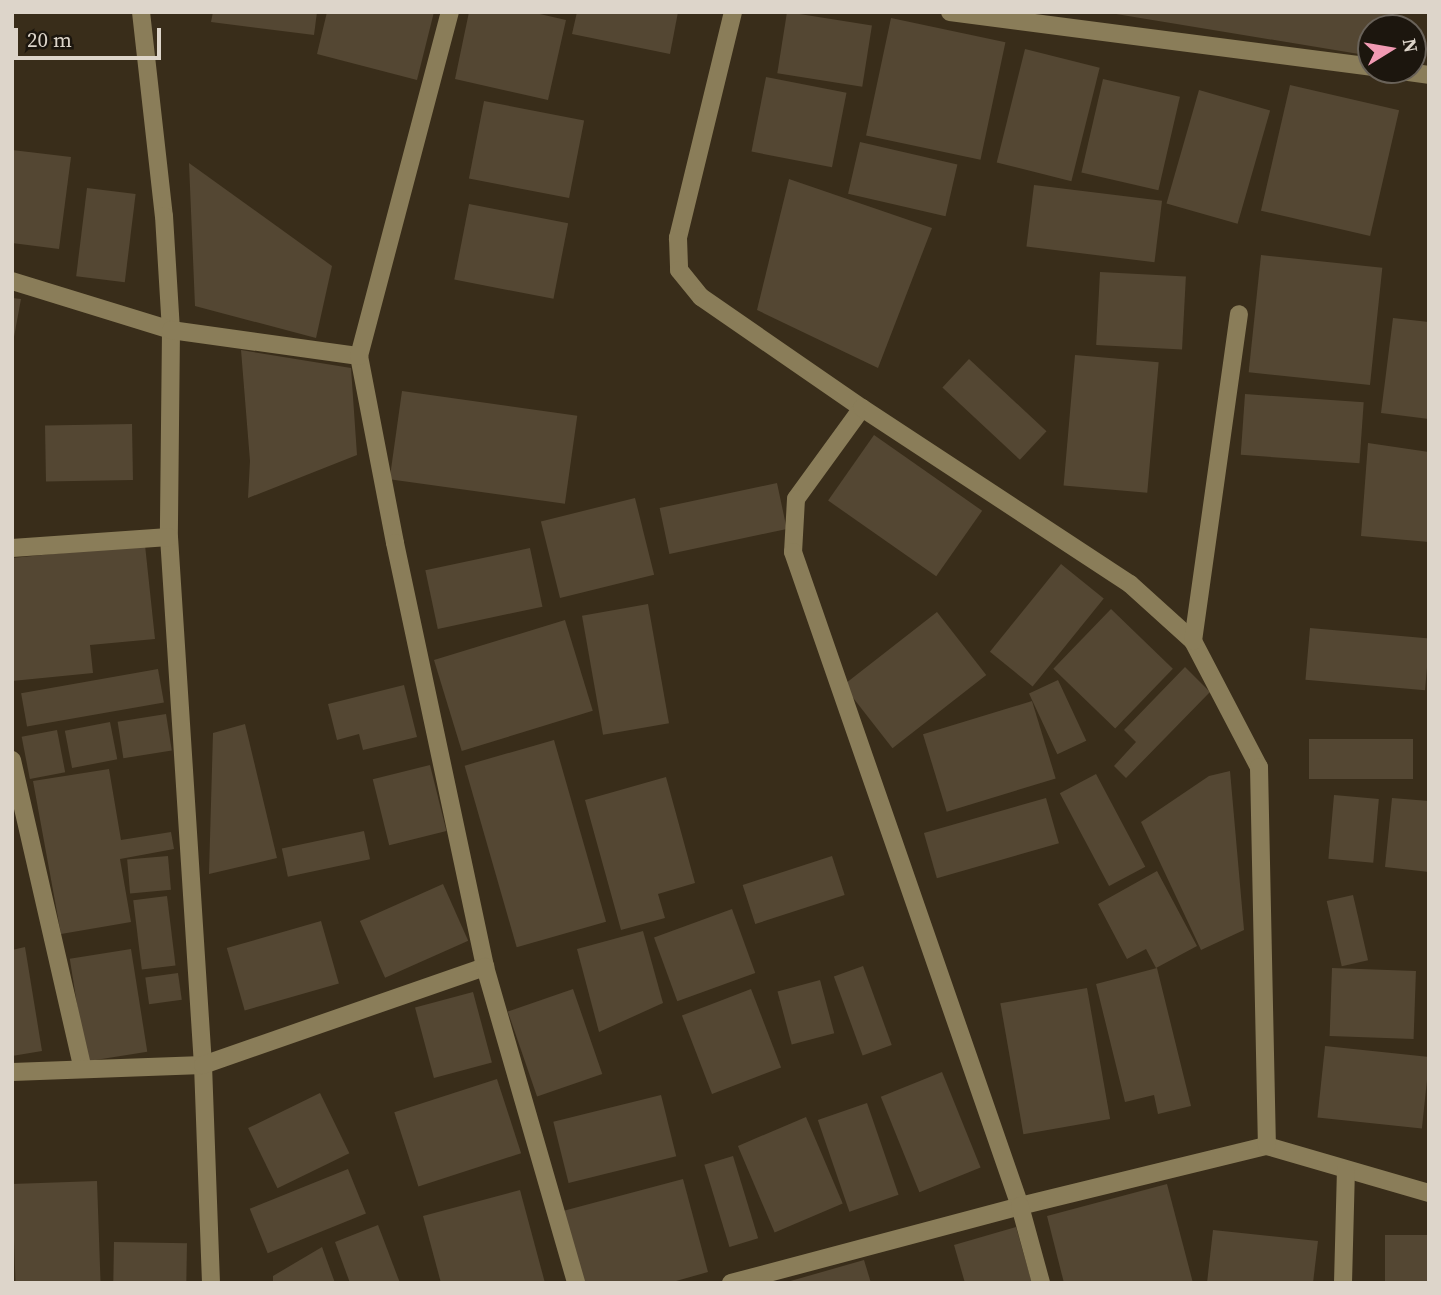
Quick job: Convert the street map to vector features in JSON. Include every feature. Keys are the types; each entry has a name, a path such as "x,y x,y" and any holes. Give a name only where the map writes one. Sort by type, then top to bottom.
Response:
{"street":[{"path":"141,12 164,216 171,330 169,537 203,1065 211,1283"},
{"path":"450,12 359,356 394,543 485,967 576,1283"},
{"path":"733,12 678,238 678,270 701,297 862,408 1130,584 1193,641 1259,767 1267,1146"},
{"path":"950,12 1357,65"},
{"path":"12,281 171,330 359,356"},
{"path":"1193,641 1239,314"},
{"path":"862,408 796,499 793,552 1020,1206 1041,1283"},
{"path":"12,548 169,537"},
{"path":"12,760 83,1069"},
{"path":"12,1072 203,1065 485,967"},
{"path":"731,1283 1020,1206 1267,1146 1429,1194"},
{"path":"1343,1283 1346,1170"}],"building":[{"path":"213,12 317,12 314,35 211,22"},
{"path":"327,12 434,12 417,80 317,54"},
{"path":"469,12 531,12 566,20 548,100 455,79"},
{"path":"577,12 678,12 670,54 572,34"},
{"path":"787,12 872,25 862,87 777,73"},
{"path":"1104,12 1394,12 1357,14 1357,54"},
{"path":"891,18 1005,42 980,160 866,135"},
{"path":"1025,49 1100,68 1071,181 997,163"},
{"path":"766,77 846,93 832,167 751,152"},
{"path":"1103,79 1180,97 1158,190 1081,173"},
{"path":"1290,85 1399,110 1370,236 1261,211"},
{"path":"1199,90 1270,110 1238,224 1166,203"},
{"path":"484,101 584,120 569,198 469,179"},
{"path":"860,142 957,164 946,216 848,194"},
{"path":"12,150 71,157 59,249 12,243"},
{"path":"189,163 332,266 316,338 195,306"},
{"path":"789,179 932,228 878,368 757,310"},
{"path":"1034,185 1162,201 1154,262 1026,247"},
{"path":"87,188 136,194 125,282 76,276"},
{"path":"469,204 568,223 553,299 454,280"},
{"path":"1261,255 1382,268 1370,385 1249,372"},
{"path":"1100,272 1186,277 1182,349 1096,345"},
{"path":"12,298 21,299 14,337 12,337"},
{"path":"1393,318 1429,322 1429,419 1381,413"},
{"path":"241,350 351,368 357,455 248,498 250,461"},
{"path":"1075,355 1159,362 1147,493 1064,486"},
{"path":"969,359 1047,431 1020,460 942,388"},
{"path":"402,391 577,416 565,504 390,479"},
{"path":"1245,394 1364,402 1359,463 1241,455"},
{"path":"132,424 133,480 46,482 45,426"},
{"path":"874,435 982,511 936,576 828,501"},
{"path":"1368,443 1429,452 1429,542 1361,536"},
{"path":"777,483 787,529 669,554 660,508"},
{"path":"635,498 654,575 560,598 541,521"},
{"path":"145,545 155,639 90,645 93,673 12,681 12,558"},
{"path":"530,548 542,607 438,629 425,570"},
{"path":"1061,564 1104,599 1033,686 990,652"},
{"path":"648,604 669,723 603,735 582,616"},
{"path":"1111,609 1173,669 1115,728 1053,669"},
{"path":"937,612 986,675 892,748 843,685"},
{"path":"565,620 593,711 462,751 434,660"},
{"path":"1310,628 1429,638 1425,690 1305,680"},
{"path":"1185,667 1210,692 1126,778 1114,766 1136,742 1124,730"},
{"path":"158,669 164,702 27,727 21,693"},
{"path":"1058,680 1086,741 1057,754 1029,694"},
{"path":"404,685 417,737 363,750 359,734 337,740 328,704"},
{"path":"1032,701 1056,778 947,812 923,734"},
{"path":"166,714 172,751 123,758 118,722"},
{"path":"110,722 117,759 72,768 65,731"},
{"path":"245,724 277,858 209,874 213,733"},
{"path":"57,730 65,772 30,779 22,737"},
{"path":"1309,739 1413,739 1413,779 1309,779"},
{"path":"554,740 606,922 517,947 465,766"},
{"path":"430,765 446,831 389,845 373,779"},
{"path":"109,769 121,840 171,832 174,849 120,859 131,922 61,934 33,781"},
{"path":"1230,771 1244,930 1201,950 1141,822 1209,776"},
{"path":"1096,774 1145,867 1109,886 1060,793"},
{"path":"666,777 695,883 658,894 665,918 621,930 585,800"},
{"path":"1334,795 1379,799 1373,863 1328,859"},
{"path":"1046,798 1059,843 937,878 924,833"},
{"path":"1392,798 1429,801 1429,872 1385,867"},
{"path":"364,831 370,859 288,877 282,848"},
{"path":"168,856 171,890 130,893 127,860"},
{"path":"832,856 845,895 755,924 743,885"},
{"path":"1157,871 1197,946 1156,968 1146,949 1127,959 1098,904"},
{"path":"443,884 468,941 385,978 360,921"},
{"path":"1353,895 1368,960 1342,966 1327,901"},
{"path":"167,896 176,965 142,970 133,900"},
{"path":"732,909 755,973 677,1001 654,937"},
{"path":"321,921 339,983 245,1010 227,948"},
{"path":"643,931 663,1003 599,1032 577,949"},
{"path":"25,947 42,1051 12,1056 12,950"},
{"path":"131,949 147,1052 86,1061 70,959"},
{"path":"863,966 892,1045 863,1056 834,977"},
{"path":"1157,968 1191,1106 1158,1114 1154,1095 1125,1102 1096,984"},
{"path":"1332,968 1416,971 1414,1039 1330,1036"},
{"path":"178,973 182,1000 149,1004 145,978"},
{"path":"820,980 834,1033 792,1045 777,991"},
{"path":"1087,988 1110,1119 1023,1134 1000,1003"},
{"path":"573,989 602,1074 537,1097 508,1011"},
{"path":"751,989 781,1067 712,1094 682,1016"},
{"path":"473,992 492,1063 434,1078 415,1008"},
{"path":"1325,1046 1429,1057 1422,1129 1317,1118"},
{"path":"942,1072 981,1167 919,1192 881,1097"},
{"path":"497,1079 521,1153 418,1187 394,1112"},
{"path":"320,1093 349,1153 277,1188 248,1128"},
{"path":"661,1095 676,1156 569,1183 553,1122"},
{"path":"867,1103 899,1195 849,1212 818,1120"},
{"path":"806,1117 843,1204 775,1232 738,1146"},
{"path":"733,1156 758,1238 729,1247 704,1165"},
{"path":"348,1169 366,1214 268,1253 250,1209"},
{"path":"683,1179 708,1272 669,1283 582,1283 563,1211"},
{"path":"97,1181 101,1283 16,1283 12,1184"},
{"path":"1167,1184 1193,1283 1064,1283 1047,1216"},
{"path":"520,1190 545,1283 441,1283 423,1216"},
{"path":"378,1225 400,1283 350,1283 335,1242"},
{"path":"1016,1227 1032,1283 965,1283 954,1245"},
{"path":"1213,1230 1318,1241 1313,1283 1207,1283"},
{"path":"1385,1235 1429,1235 1429,1283 1385,1283"},
{"path":"114,1242 187,1243 186,1283 113,1283"},
{"path":"322,1247 335,1283 273,1283 273,1276"},
{"path":"864,1260 871,1283 787,1283 787,1282"}]}
